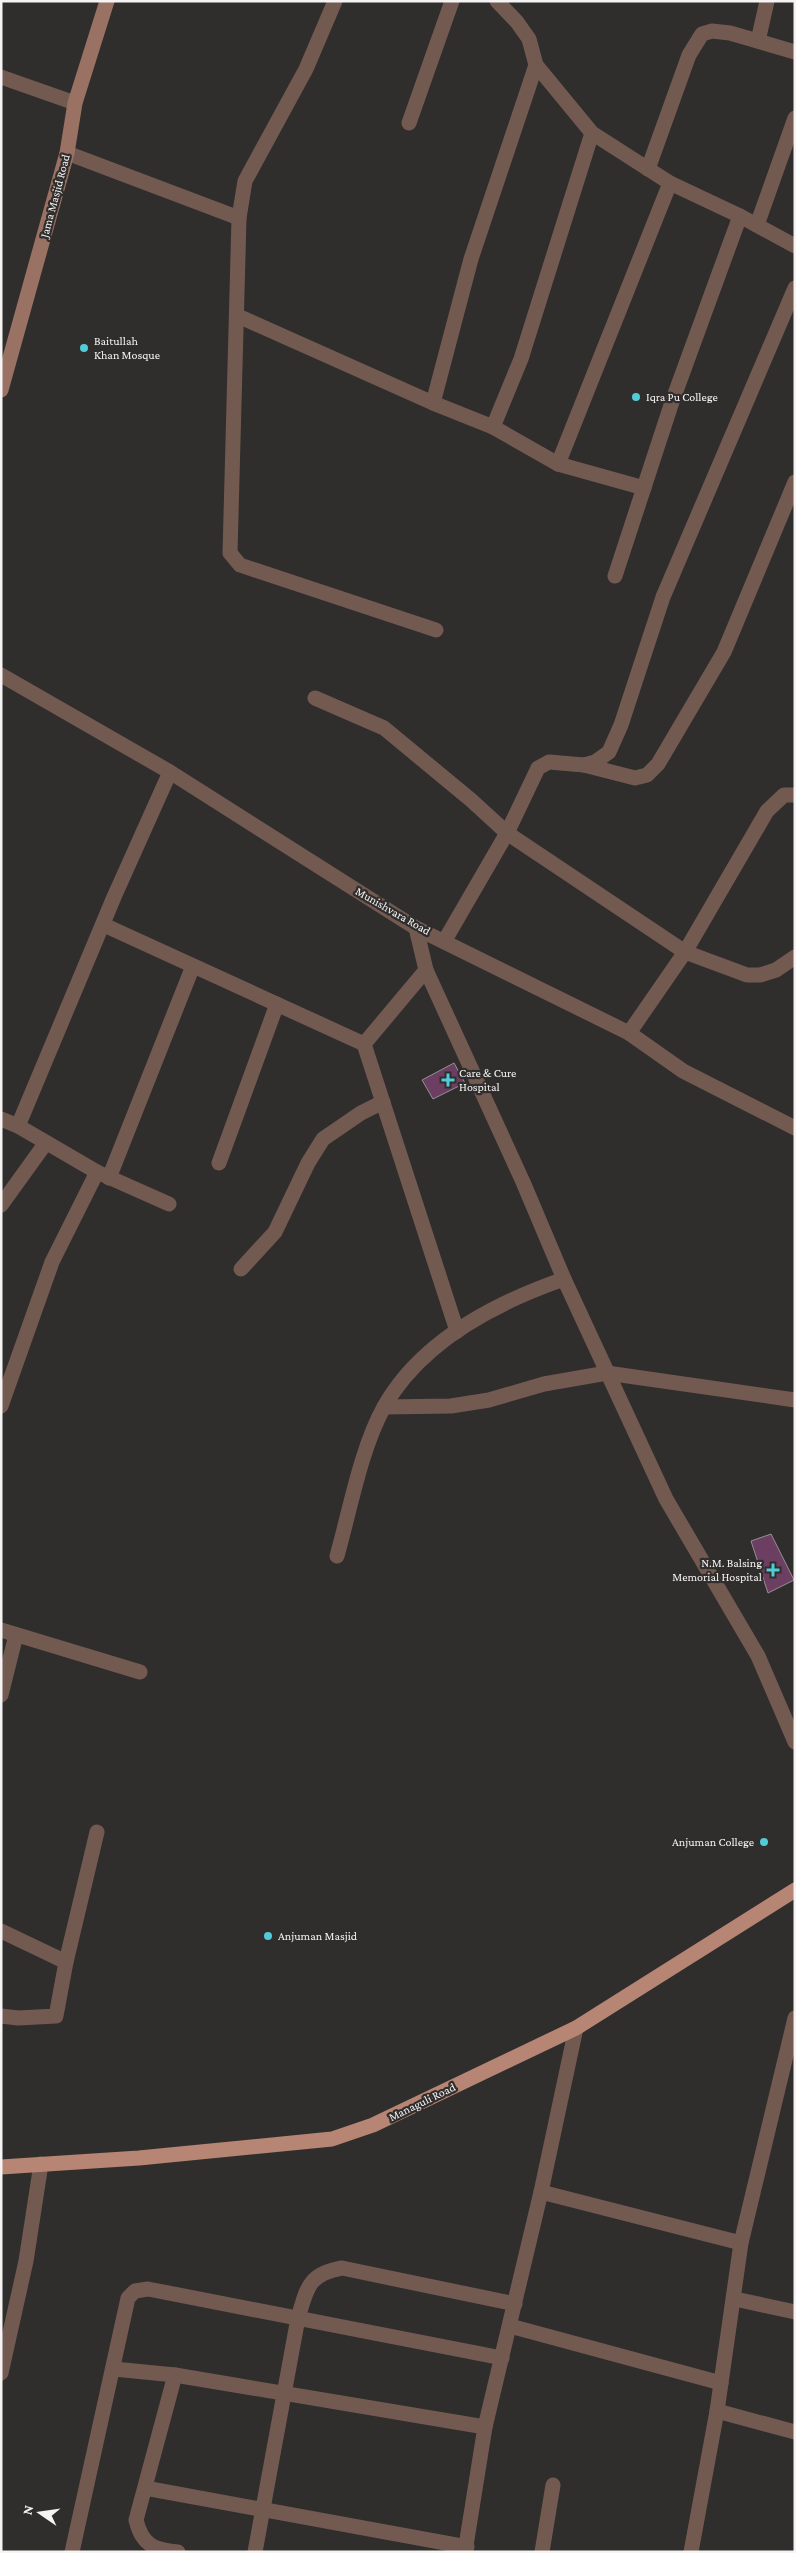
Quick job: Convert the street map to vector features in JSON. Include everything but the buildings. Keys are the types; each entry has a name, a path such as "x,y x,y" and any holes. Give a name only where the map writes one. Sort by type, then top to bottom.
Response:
{"main road":[{"name":"Managuli Road","path":"1,2167 139,2158 332,2140 373,2125 576,2028 795,1890"}],"street":[{"name":"Jama Masjid Road","path":"1,390 67,153 75,103 107,1"},
{"path":"336,1 306,69 245,182 239,218 238,316 230,553 240,565 436,630"},
{"path":"409,123 452,1"},
{"path":"497,1 517,22 529,39 536,65 592,133 670,183 740,216 795,246"},
{"path":"758,41 767,1"},
{"path":"648,168 688,55 702,34 712,31 730,32 795,52"},
{"path":"433,403 472,259 536,65"},
{"path":"1,77 75,103"},
{"path":"756,225 795,118"},
{"path":"492,427 521,359 592,133"},
{"path":"67,153 239,218"},
{"path":"558,464 670,183"},
{"path":"615,576 672,402 740,216"},
{"path":"584,765 595,762 609,752 621,725 664,597 795,288"},
{"path":"238,316 433,403 492,427 558,464 644,488"},
{"path":"445,940 507,832 538,768 550,762 584,765 634,778 647,774 658,764 724,652 791,500 795,482"},
{"name":"Munishvara Road","path":"1,675 170,772 416,928 445,940 630,1033 683,1071 795,1128"},
{"path":"316,698 384,728 507,832 685,952 747,975 760,975 776,970 795,957"},
{"path":"18,1126 170,772"},
{"path":"630,1033 685,952 767,811 784,795 795,795"},
{"path":"104,925 364,1044 457,1331"},
{"path":"416,928 426,970 523,1182 564,1279 666,1500 758,1656 795,1742"},
{"path":"1,1406 7,1374 52,1262 103,1175 193,966"},
{"path":"364,1044 426,970"},
{"path":"219,1163 277,1004"},
{"path":"241,1269 275,1232 308,1163 323,1140 383,1102"},
{"path":"1,1119 18,1126 45,1144 103,1175 169,1204"},
{"path":"1,1205 45,1144"},
{"path":"337,1556 370,1438 384,1407 406,1375 457,1331 520,1295 564,1279"},
{"path":"384,1407 451,1406 489,1400 544,1384 607,1373 795,1400"},
{"path":"1,1630 140,1672"},
{"path":"1,1695 16,1634"},
{"path":"1,2016 18,2018 56,2016 66,1962 98,1832"},
{"path":"1,1931 66,1962"},
{"path":"691,2552 735,2299 741,2242 795,2018"},
{"path":"145,2488 466,2549 485,2427 541,2192 576,2028"},
{"path":"1,2373 26,2261 42,2164"},
{"path":"541,2192 741,2242"},
{"path":"255,2552 286,2394 298,2318 307,2288 316,2276 326,2271 342,2268 515,2304"},
{"path":"72,2552 114,2369 128,2298 135,2291 148,2289 502,2358"},
{"path":"735,2299 795,2312"},
{"path":"510,2326 721,2383"},
{"path":"114,2369 176,2375 485,2427"},
{"path":"176,2375 136,2520 139,2534 150,2545 178,2552"},
{"path":"716,2411 795,2432"},
{"path":"542,2552 553,2485"}],"place":[{"name":"Baitullah Khan Mosque","path":"84,348"},
{"name":"Iqra Pu College","path":"636,397"},
{"name":"Care & Cure Hospital","path":"448,1080"},
{"name":"N.M. Balsing Memorial Hospital","path":"773,1570"},
{"name":"Anjuman College","path":"764,1842"},
{"name":"Anjuman Masjid","path":"268,1936"}]}
